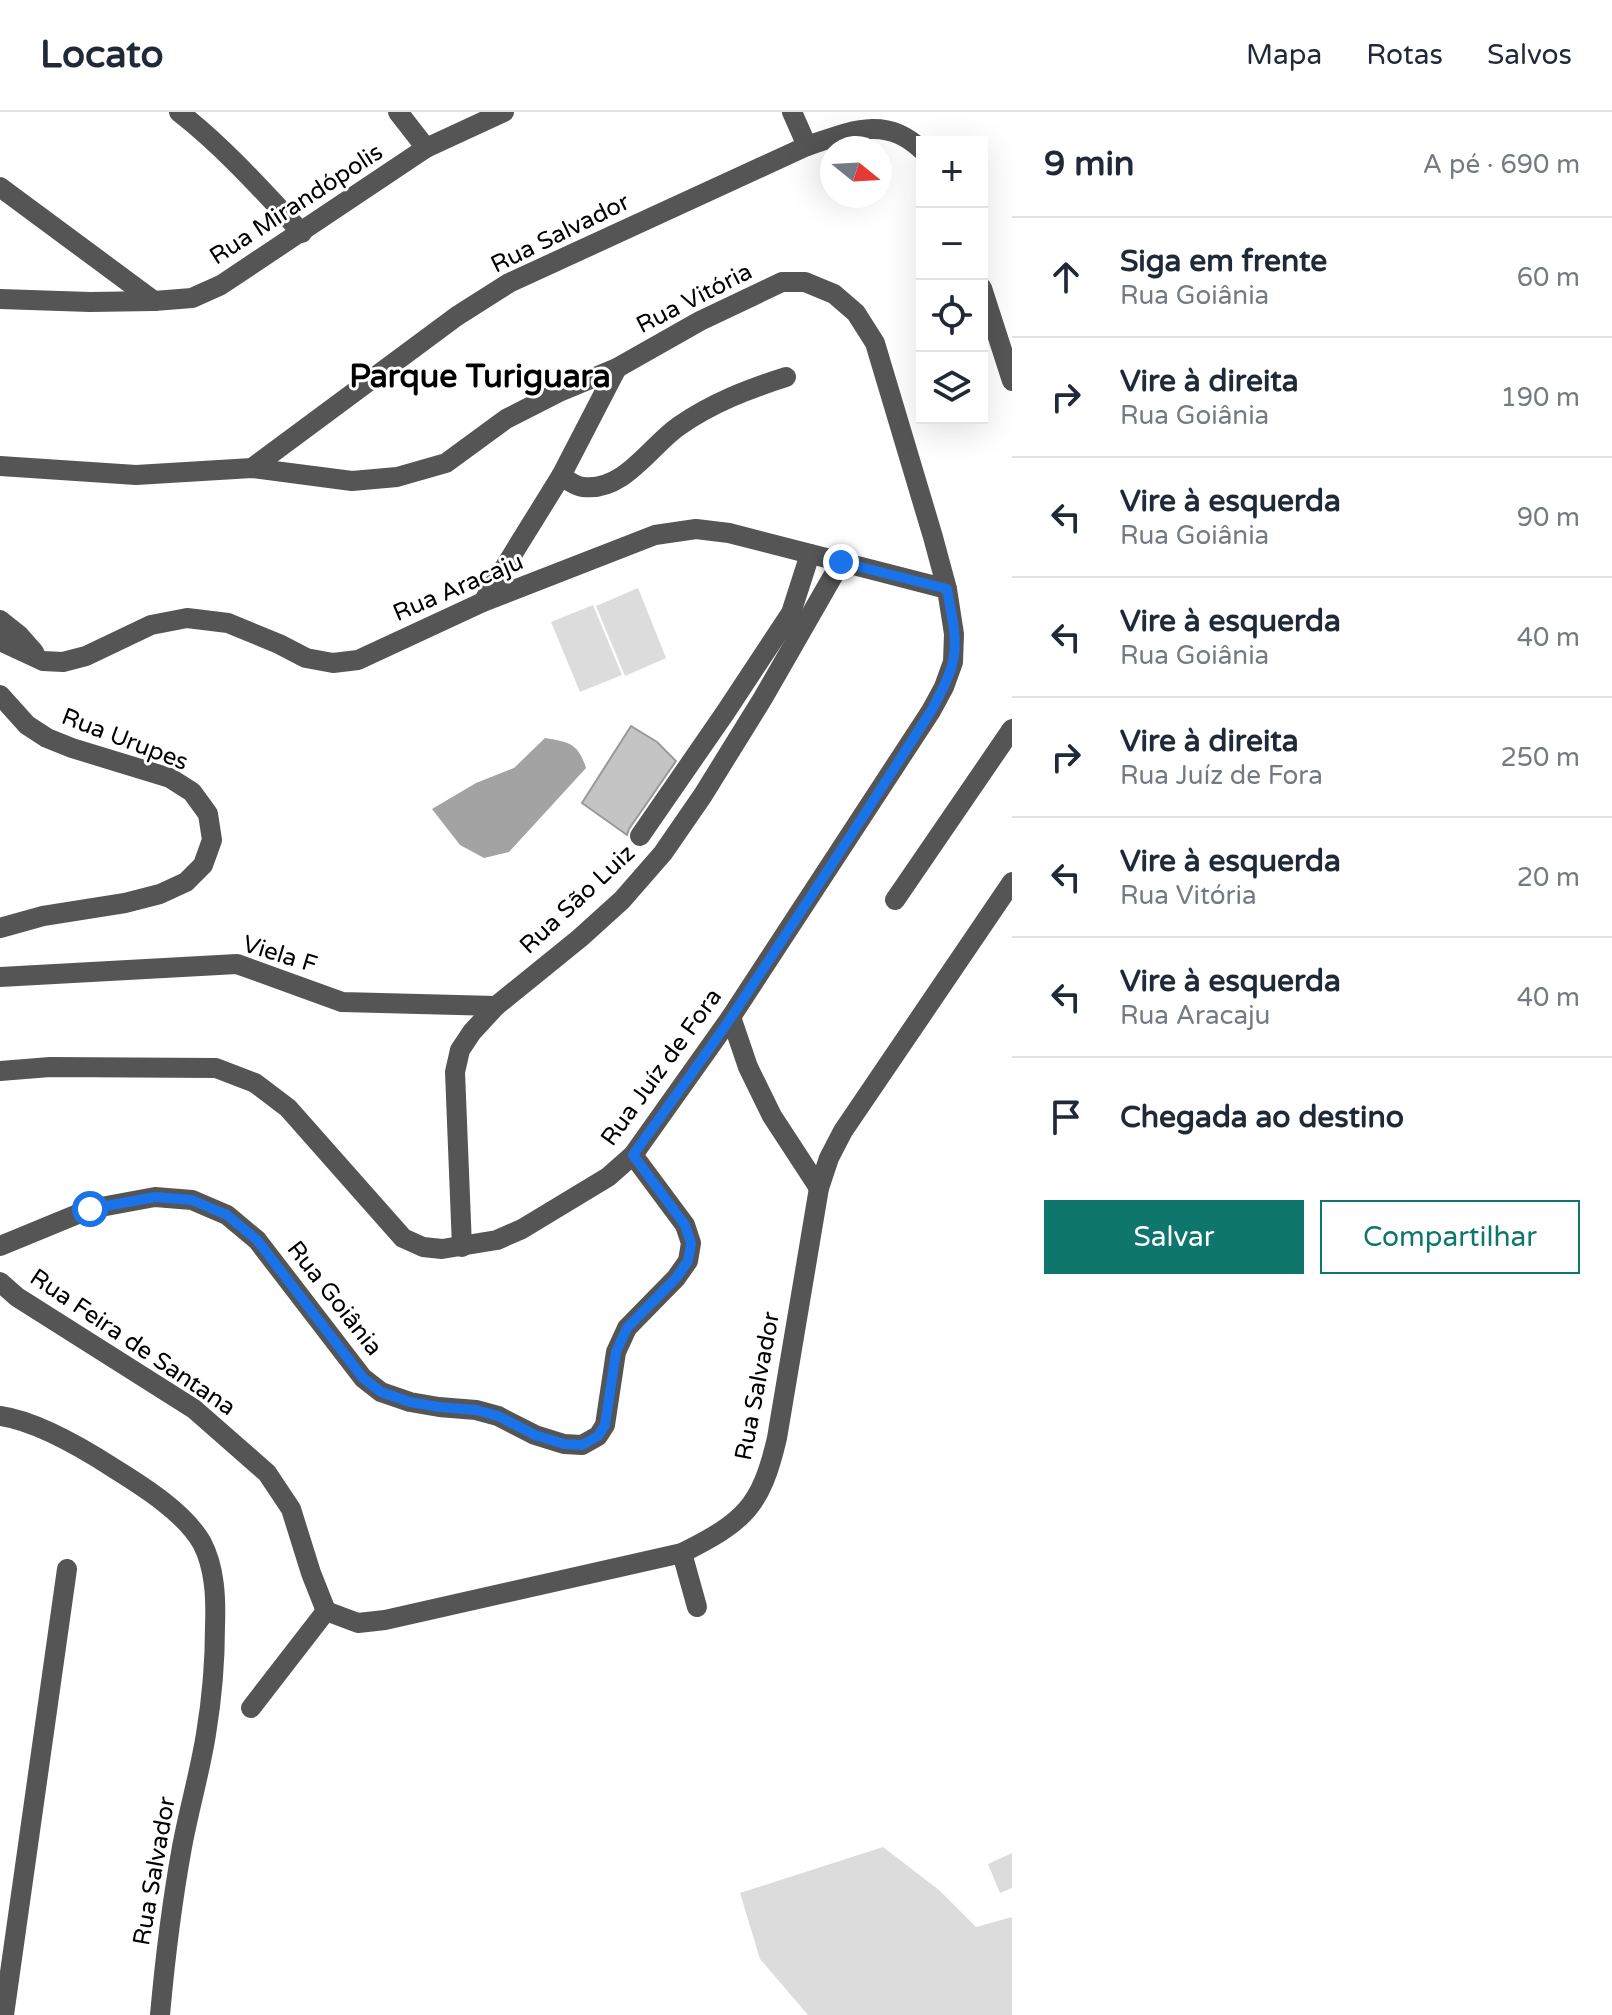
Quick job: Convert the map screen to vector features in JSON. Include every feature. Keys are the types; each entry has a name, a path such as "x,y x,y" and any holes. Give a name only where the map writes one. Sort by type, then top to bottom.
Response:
{"street":[{"path":"179,112 199,127 302,233"},
{"path":"398,112 426,148"},
{"name":"Rua Mirandópolis","path":"0,299 90,302 192,298 221,285 426,148 504,112"},
{"path":"792,112 807,146"},
{"name":"Rua Salvador","path":"252,468 457,316 509,283 807,146 858,129 885,130 916,145"},
{"path":"0,187 154,301"},
{"name":"Rua Vitória","path":"0,466 136,475 252,468 352,481 397,477 446,463 506,419 559,392 617,368 700,321 782,282 805,282 834,294 856,313 875,343 947,589 954,634"},
{"path":"988,307 1012,381"},
{"path":"483,602 561,476 617,368"},
{"path":"561,476 581,487 600,486 627,474 677,427 713,405 786,377"},
{"name":"Rua Aracaju","path":"43,661 63,662 86,656 151,625 187,618 228,623 306,658 333,663 358,660 483,602 655,535 696,529 729,533 947,589"},
{"path":"640,836 791,613 810,554"},
{"name":"Rua São Luiz","path":"462,1247 455,1072 460,1050 496,1006 622,900 663,853 763,698 841,562"},
{"path":"0,620 43,661"},
{"name":"Rua Juíz de Fora","path":"0,1071 50,1067 216,1068 255,1083 288,1108 403,1238 423,1247 442,1249 497,1240 522,1229 608,1177 633,1155 731,1017 931,711 953,662 954,634"},
{"path":"0,641 43,661"},
{"name":"Rua Urupes","path":"0,695 27,725 47,738 170,778 192,792 208,814 212,840 203,865 186,882 160,894 43,916 0,928"},
{"path":"895,900 1012,729"},
{"name":"Rua Salvador","path":"326,1611 358,1623 385,1620 682,1553 719,1535 743,1516 759,1494 771,1463 819,1188 829,1158 843,1131 1012,882"},
{"name":"Viela F","path":"0,977 237,964 342,1002 496,1006"},
{"path":"731,1017 748,1067 772,1116 819,1188"},
{"name":"Rua Goiânia","path":"0,1246 90,1209 155,1197 192,1200 227,1215 257,1240 363,1378 381,1392 410,1402 476,1410 498,1416 535,1435 564,1444 582,1445 598,1436 605,1425 616,1352 627,1328 676,1278 688,1261 691,1243 685,1225 633,1155"},
{"name":"Rua Feira de Santana","path":"0,1282 17,1297 194,1409 267,1473 291,1509 326,1611"},
{"name":"Rua Salvador","path":"0,1416 54,1435 92,1454 140,1485 184,1520 201,1542 212,1568 216,1602 215,1674 206,1737 182,1848 166,1949 160,2015"},
{"path":"682,1553 697,1607"},
{"path":"4,2015 67,1569"},
{"path":"251,1708 326,1611"}],"shaded area":[{"path":"638,588 666,658 625,676 596,606"},
{"path":"593,605 622,675 580,692 551,622"},
{"path":"545,738 572,745 580,753 586,768 509,852 484,858 460,845 432,809 476,783 514,768"},
{"path":"883,1847 939,1890 976,1927 1012,1917 1012,2015 808,2015 760,1959 740,1893"},
{"path":"1012,1853 1012,1888 1000,1893 988,1864"}],"building":[{"path":"631,726 657,742 676,761 627,835 582,803"}],"district":[{"name":"Parque Turiguara","path":"480,376"}],"route":[{"path":"90,1209 155,1197 192,1200 227,1215 257,1240 363,1378 381,1392 410,1402 476,1410 498,1416 535,1435 564,1444 582,1445 598,1436 605,1425 616,1352 627,1328 676,1278 688,1261 691,1243 685,1225 633,1155 828,872 931,711 953,662 954,634 947,589 841,562"}]}
